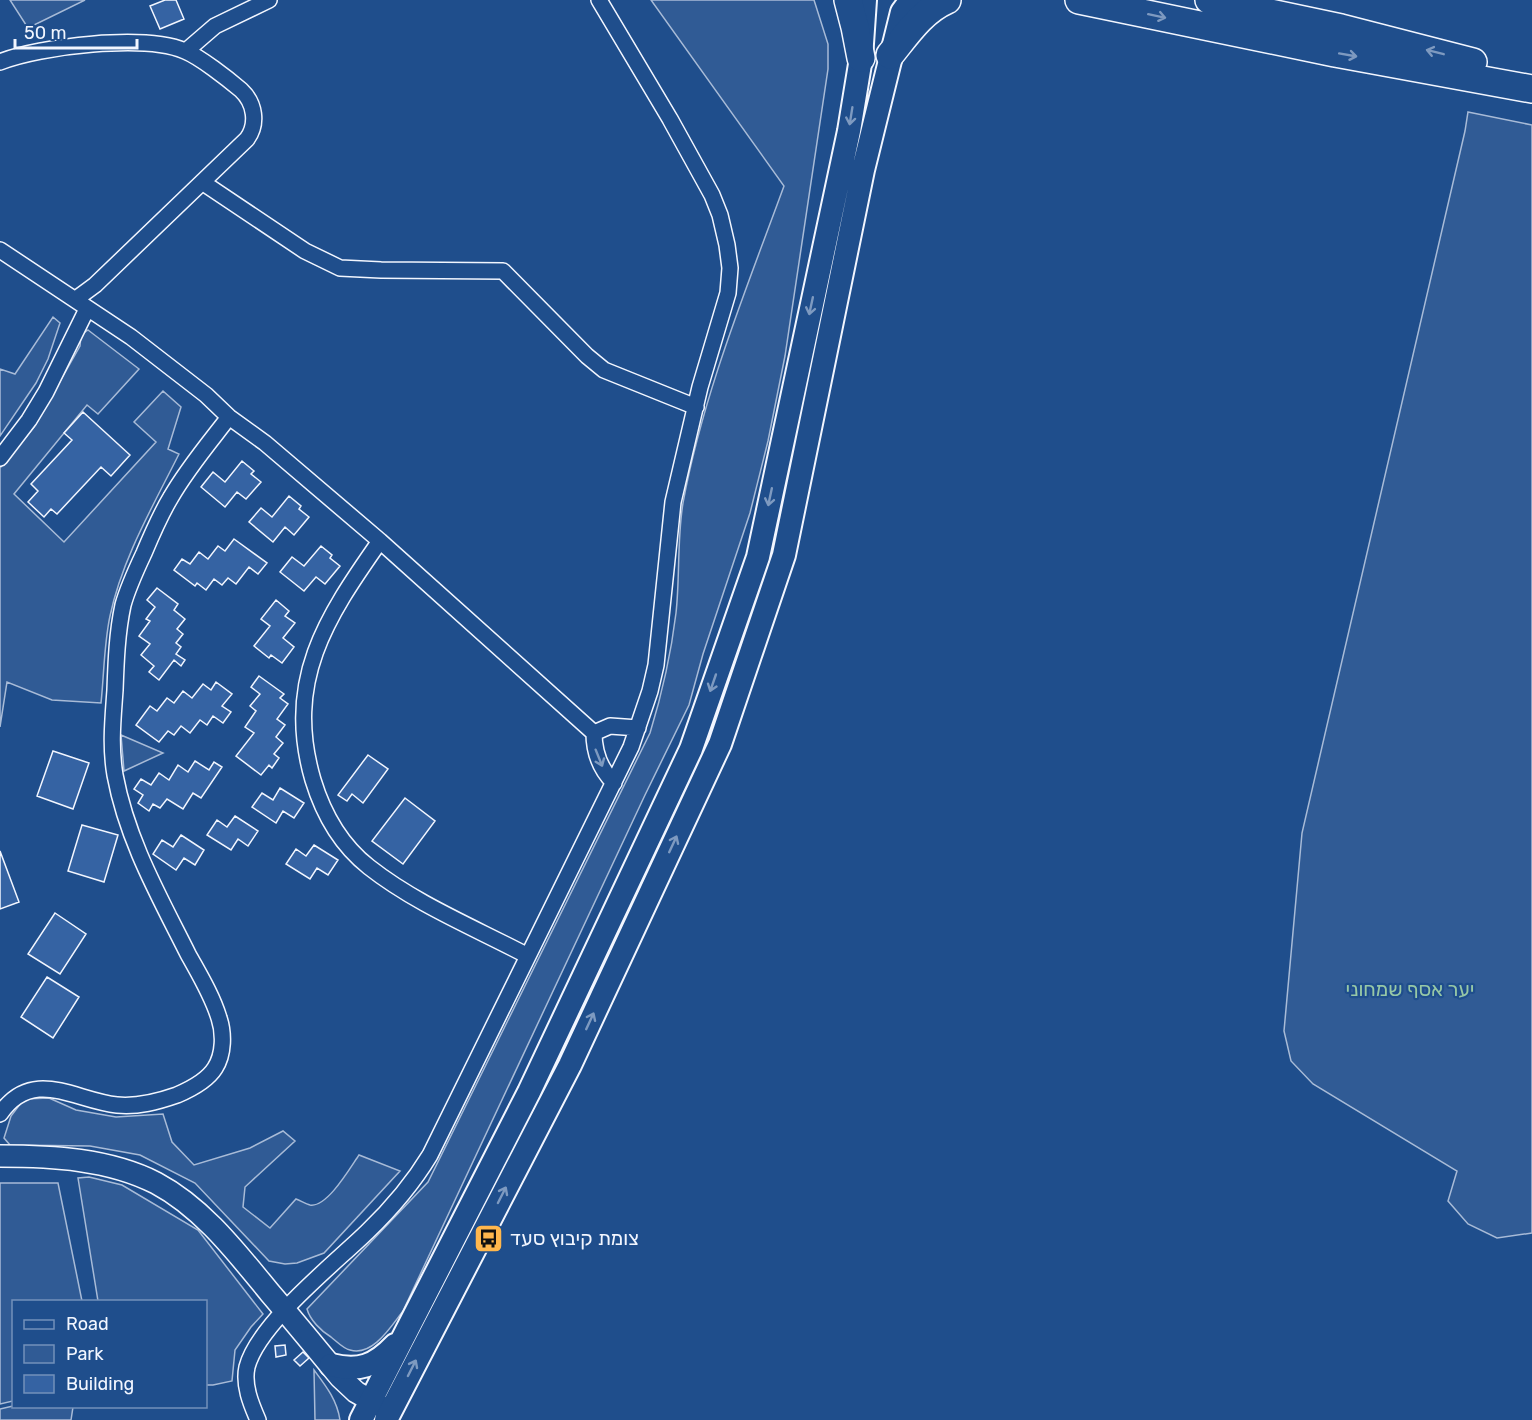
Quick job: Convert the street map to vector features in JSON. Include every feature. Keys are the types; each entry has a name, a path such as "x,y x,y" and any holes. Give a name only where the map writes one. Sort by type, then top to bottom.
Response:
{"highway":[{"path":"848,0 861,58"},
{"path":"890,55 920,18 936,5 947,0"},
{"path":"1080,0 1335,53 1532,89"},
{"path":"1209,0 1341,28 1532,77"}],"main road":[{"path":"377,1413 405,1335 529,1092 691,749 758,556 849,131 861,58 865,0"},
{"path":"377,1413 570,1065 720,744 784,555 862,170 902,12 912,0"},
{"path":"331,1365 347,1369 363,1367 387,1354 405,1335"}],"street":[{"path":"186,51 215,26 269,0"},
{"path":"258,1420 250,1400 246,1370 258,1343 285,1310 395,1203 420,1172 614,783 631,747 650,691 656,665 673,502 682,458 728,293 730,268 723,225 712,195 599,0"},
{"path":"0,62 40,51 122,42 144,42 186,51 234,84 247,96 254,120 254,130 247,139 94,285 82,304 46,392 29,420 0,458"},
{"path":"202,182 305,251 340,268 503,271 587,356 604,370 696,407"},
{"path":"0,250 131,337 265,443 380,541 594,733 594,747 599,761 607,776 614,783"},
{"path":"0,1114 14,1099 41,1089 57,1089 114,1105 146,1104 161,1100 193,1087 206,1078 215,1068 221,1054 222,1037 219,1018 146,872 130,834 116,779 111,739 117,640 130,581 171,497 230,417"},
{"path":"380,541 345,591 324,628 304,692 302,723 306,756 316,790 328,820 350,850 368,866 393,884 432,906 528,956"},
{"path":"594,733 610,726 638,728"},
{"path":"0,1156 84,1161 114,1168 156,1183 176,1196 221,1234 331,1365 377,1413"}],"green space":[{"path":"10,0 85,0 28,28"},
{"path":"651,0 814,0 828,44 828,69 785,356 768,441 750,513 703,654 689,705 403,1311 374,1344 358,1351 350,1350 320,1328 307,1309 428,1182 650,733 666,674 674,628 681,517 692,462 727,343 784,186"},
{"name":"יער אסף שמחוני","path":"1468,112 1532,125 1532,1233 1497,1238 1468,1224 1448,1201 1457,1171 1313,1084 1291,1061 1284,1031 1302,833"},
{"path":"53,317 60,323 48,359 36,383 0,436 0,369 15,374"},
{"path":"88,330 139,369 98,414 87,405 14,494 64,542 156,442 134,422 163,391 181,407 168,449 179,454 139,533 115,595 106,637 101,703 52,700 7,682 0,727 0,468 34,427 80,346 81,335"},
{"path":"121,735 163,753 124,771"},
{"path":"49,1098 76,1110 116,1117 163,1114 172,1142 194,1165 250,1148 283,1131 295,1141 245,1187 243,1207 270,1228 296,1199 310,1205 324,1200 331,1194 359,1155 400,1171 324,1253 297,1263 285,1264 269,1261 195,1183 140,1155 90,1146 10,1145 4,1138 11,1116 24,1099"},
{"path":"89,1177 122,1185 198,1230 263,1314 235,1350 232,1381 207,1385 207,1300 98,1300 78,1178"},
{"path":"0,1183 58,1183 82,1300 12,1300 12,1401 0,1404"},
{"path":"314,1370 334,1400 340,1420 315,1420"},
{"path":"12,1406 73,1408 71,1420 0,1420 0,1409"}],"building":[{"path":"165,0 176,0 184,19 160,29 150,6"},
{"path":"83,412 130,455 111,476 101,467 57,514 51,509 44,517 28,502 38,491 31,484 72,440 64,433"},
{"path":"242,461 254,471 251,474 261,482 246,499 237,492 225,507 201,487 213,472 225,482"},
{"path":"289,496 309,517 294,535 285,527 273,542 249,522 261,508 272,517"},
{"path":"234,539 267,563 258,574 249,567 236,584 228,578 222,585 214,579 206,590 197,583 195,586 174,570 182,559 190,564 199,552 208,559 218,546 225,551"},
{"path":"321,546 340,566 325,584 316,577 304,591 280,572 292,557 304,566"},
{"path":"157,588 178,604 174,610 185,619 177,629 183,634 176,643 181,647 176,654 185,660 181,666 174,660 159,680 149,672 154,666 141,655 150,644 139,636 150,621 146,619 155,607 147,600"},
{"path":"276,600 289,611 285,616 295,623 283,638 294,647 282,663 271,655 269,658 254,646 270,626 261,619"},
{"path":"259,676 284,694 280,698 288,704 277,719 285,725 276,737 283,743 274,754 279,758 272,768 269,765 261,775 236,756 254,733 245,727 256,711 250,706 260,694 251,687"},
{"path":"216,682 232,694 222,706 231,712 223,723 213,716 207,725 200,720 190,733 181,726 174,735 168,731 159,742 136,725 150,706 157,711 167,698 174,703 183,691 192,698 203,684 211,690"},
{"path":"53,751 89,763 73,809 37,796"},
{"path":"368,755 388,769 363,803 352,794 347,801 338,795"},
{"path":"195,761 209,770 214,762 222,767 201,798 193,793 183,809 167,799 160,808 153,804 149,811 138,803 143,795 134,789 141,779 151,785 159,773 169,780 178,765 188,772"},
{"path":"280,788 304,803 294,818 283,811 276,823 252,807 262,793 273,800"},
{"path":"405,798 435,821 403,864 372,841"},
{"path":"235,816 258,831 248,846 238,839 231,850 207,835 217,820 227,827"},
{"path":"82,825 118,835 104,882 68,871"},
{"path":"181,835 204,850 195,865 184,858 176,870 153,854 162,840 173,847"},
{"path":"314,845 338,860 328,875 317,868 310,879 286,864 296,849 306,856"},
{"path":"0,851 19,902 0,909"},
{"path":"55,913 86,934 60,974 28,954"},
{"path":"47,977 79,997 53,1038 21,1017"},
{"path":"285,1345 286,1355 276,1357 275,1346"},
{"path":"303,1352 309,1358 300,1366 294,1360"}],"place":[{"name":"צומת קיבוץ סעד","path":"489,1238"}]}
